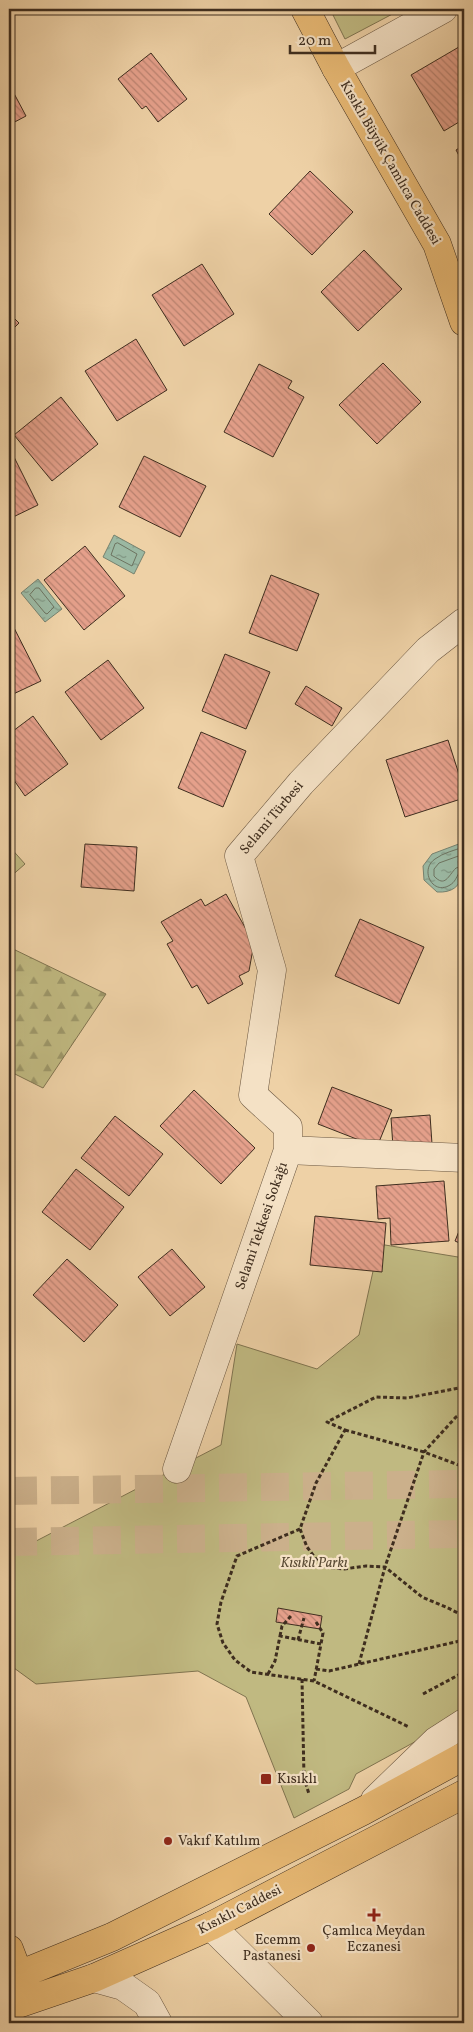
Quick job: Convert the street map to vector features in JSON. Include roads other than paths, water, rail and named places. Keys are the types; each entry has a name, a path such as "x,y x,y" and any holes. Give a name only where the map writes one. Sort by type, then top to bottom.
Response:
{"main road":[{"name":"Kısıklı Büyük Çamlıca Caddesi","path":"305,9 336,68 438,244 464,322"},
{"path":"14,1977 112,1937 363,1811 464,1756"},
{"name":"Kısıklı Caddesi","path":"19,2004 94,1978 211,1926 464,1794"},
{"path":"9,1949 19,2004"}],"street":[{"path":"336,68 443,9"},
{"name":"Selami Türbesi","path":"288,1150 288,1127 253,1095 272,970 239,856 301,783 421,657 464,622"},
{"name":"Selami Tekkesi Sokağı","path":"177,1469 288,1150 464,1158"},
{"path":"363,1811 436,1741 464,1723"},
{"path":"211,1926 309,2023"},
{"path":"94,1978 124,1986 147,2003 158,2023"}],"water":[{"path":"114,535 145,552 134,574 103,557"},
{"path":"38,579 62,609 45,622 21,593"},
{"path":"464,842 464,868 459,883 447,891 437,892 424,880 423,866 432,854"}],"tunnel":[{"path":"9,1491 464,1484"},
{"path":"9,1542 464,1534"}],"place":[{"name":"Kısıklı","path":"266,1779"},
{"name":"Vakıf Katılım","path":"168,1841"},
{"name":"Çamlıca Meydan Eczanesi","path":"374,1915"},
{"name":"Ecemm Pastanesi","path":"311,1948"}],"park label":[{"name":"Kısıklı Parkı","path":"314,1563"}]}
